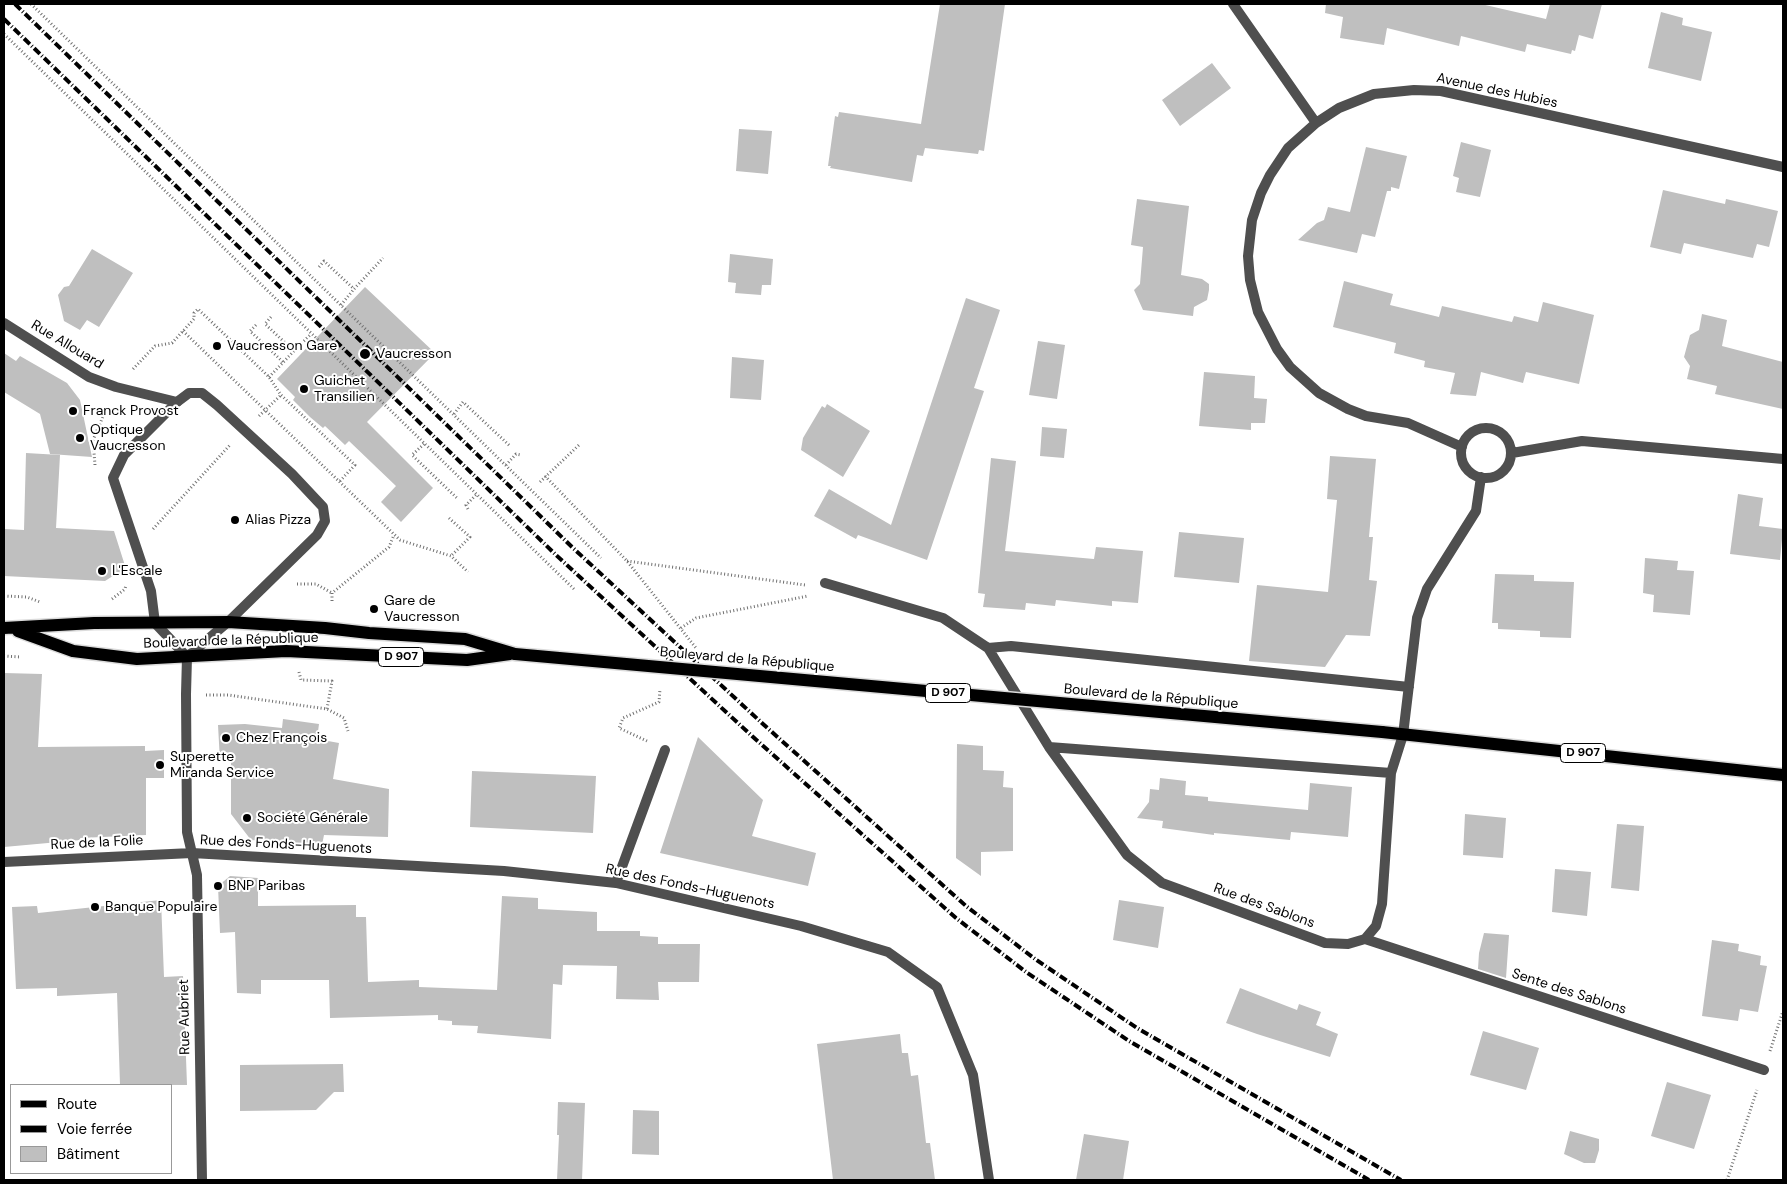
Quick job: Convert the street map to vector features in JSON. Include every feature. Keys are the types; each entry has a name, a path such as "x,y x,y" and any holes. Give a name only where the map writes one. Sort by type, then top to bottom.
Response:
{"main road":[{"name":"Boulevard de la République","path":"8,628 94,623 228,622 465,639 515,654 1382,732 1783,774"},
{"name":"Boulevard de la République","path":"8,628 73,651 137,659 295,651 467,660 515,654"}],"street":[{"path":"1233,4 1316,123"},
{"name":"Avenue des Hubies","path":"1462,447 1408,423 1366,416 1348,409 1319,392 1290,367 1276,349 1258,312 1250,280 1248,256 1252,220 1261,193 1270,175 1288,148 1316,123 1340,108 1374,94 1414,90 1441,91 1783,167"},
{"name":"Rue Allouard","path":"4,323 89,378 116,387 177,402"},
{"path":"189,392 202,393 245,429 323,507 324,521 316,535 228,622 187,657 155,623 151,591 113,478 124,455 189,392"},
{"path":"1485,427 1493,428 1506,437 1512,453 1508,467 1489,478 1481,477 1468,469 1461,455 1462,447 1470,433 1485,427"},
{"path":"1512,453 1582,440 1783,459"},
{"path":"1365,939 1376,926 1382,904 1391,773 1403,735 1417,618 1428,589 1476,510 1481,477"},
{"path":"826,583 943,618 988,648 1011,646 1409,687"},
{"name":"Rue des Sablons","path":"988,648 1048,747 1127,855 1162,883 1325,943 1348,944 1365,939"},
{"name":"Rue Aubriet","path":"187,657 187,832 196,875 202,1180"},
{"path":"1048,747 1391,773"},
{"path":"616,883 665,750"},
{"name":"Rue de la Folie","path":"4,862 192,853"},
{"name":"Rue des Fonds-Huguenots","path":"192,853 504,871 616,883 800,926 888,952 937,987 973,1075 989,1180"},
{"name":"Sente des Sablons","path":"1365,939 1764,1070"}],"path":[{"path":"32,4 601,558"},
{"path":"4,34 575,590"},
{"path":"341,305 383,258"},
{"path":"318,267 324,261 354,289"},
{"path":"116,387 155,346 172,343 194,319 194,313 198,309 268,378 281,395 355,465 339,482"},
{"path":"271,317 265,324 294,351"},
{"path":"256,326 250,331 283,362"},
{"path":"183,331 394,535 400,540 451,556 468,572"},
{"path":"268,378 312,334"},
{"path":"110,600 117,597 125,589 129,567 138,548 245,429 281,395"},
{"path":"454,414 463,402 510,446"},
{"path":"297,410 300,407"},
{"path":"312,424 315,421"},
{"path":"424,444 412,456 458,499"},
{"path":"540,482 579,445"},
{"path":"506,465 516,454 521,455"},
{"path":"545,476 627,561 681,628 696,618 817,594"},
{"path":"468,510 466,506 477,494"},
{"path":"449,518 470,537 451,556"},
{"path":"332,593 389,547 394,535"},
{"path":"627,561 800,586 826,583"},
{"path":"296,584 316,584 332,593"},
{"path":"332,593 332,601"},
{"path":"300,680 332,681 327,709"},
{"path":"186,694 228,695 327,709 344,718 348,731"},
{"path":"653,704 623,718 619,728 665,750"},
{"path":"1727,1180 1783,1011"}],"building":[{"path":"940,4 1005,4 984,151 979,150 978,154 925,148 923,156 917,155 912,182 830,168 831,166 828,166 835,116 838,117 839,112 921,124"},
{"path":"1326,4 1481,4 1546,19 1550,4 1602,4 1593,39 1579,35 1575,51 1572,50 1571,54 1527,44 1525,52 1461,36 1459,46 1387,28 1384,45 1340,38 1343,17 1325,13"},
{"path":"1661,12 1683,18 1682,25 1712,32 1701,81 1648,68"},
{"path":"1212,63 1231,88 1180,126 1162,100"},
{"path":"739,129 772,131 768,174 736,171"},
{"path":"1461,142 1491,150 1480,197 1456,192 1459,178 1453,176"},
{"path":"1366,147 1407,156 1399,189 1391,187 1391,191 1387,191 1375,237 1362,234 1357,253 1298,240 1317,223 1324,220 1328,207 1350,212"},
{"path":"1663,190 1725,204 1726,199 1778,211 1769,247 1757,244 1753,258 1684,243 1681,254 1650,247"},
{"path":"1137,199 1189,206 1181,275 1202,279 1209,284 1207,300 1194,307 1193,316 1143,310 1134,290 1140,284 1143,247 1131,245"},
{"path":"92,249 133,273 99,327 87,320 80,330 64,321 58,295 64,287 69,286"},
{"path":"730,254 773,259 771,285 762,285 761,295 735,293 736,283 728,282"},
{"path":"1344,281 1393,294 1390,305 1439,317 1442,306 1512,322 1514,316 1538,322 1543,302 1594,315 1579,384 1526,372 1523,383 1481,372 1476,396 1450,394 1455,373 1424,367 1425,361 1394,353 1396,343 1333,327"},
{"path":"365,287 435,353 367,422 433,488 401,522 381,502 396,486 349,441 345,445 325,426 323,428 310,417 293,400 295,397 277,379"},
{"path":"966,298 1000,310 974,388 984,391 927,560 858,535 856,539 814,516 829,489 891,525"},
{"path":"1702,314 1727,320 1722,346 1783,362 1783,409 1715,394 1717,386 1687,379 1690,366 1684,357 1690,335 1699,330"},
{"path":"1038,341 1065,345 1057,399 1029,395"},
{"path":"4,353 16,361 20,356 67,383 80,400 92,457 50,454 40,414 4,392"},
{"path":"732,357 764,360 761,400 730,398"},
{"path":"1204,372 1255,376 1254,398 1267,399 1265,423 1251,423 1251,430 1199,426"},
{"path":"827,404 870,431 843,477 801,450 803,438 822,406 825,408"},
{"path":"1042,427 1067,429 1064,458 1040,456"},
{"path":"26,453 60,455 56,528 114,531 127,572 116,574 105,581 4,576 4,529 24,530"},
{"path":"1330,456 1376,459 1369,537 1373,537 1369,580 1377,581 1370,636 1346,635 1325,667 1249,661 1257,585 1328,592 1337,500 1327,499"},
{"path":"991,458 1016,461 1005,551 1094,559 1096,547 1143,551 1138,603 1112,601 1112,606 1056,600 1055,606 1026,603 1025,610 983,607 985,594 978,593"},
{"path":"1738,494 1763,498 1759,526 1783,529 1780,560 1730,554"},
{"path":"1179,532 1244,538 1239,583 1174,577"},
{"path":"1645,558 1678,561 1677,570 1694,571 1690,615 1653,612 1654,595 1643,593"},
{"path":"1495,574 1534,575 1534,581 1574,582 1571,638 1540,637 1540,631 1498,629 1498,623 1492,623"},
{"path":"4,673 42,674 38,747 145,746 145,751 164,750 164,778 146,778 146,835 80,838 81,840 4,847"},
{"path":"283,719 319,724 317,739 339,743 333,779 389,789 388,837 324,835 322,845 251,840 231,814 231,760 220,761 218,725 245,724 282,728"},
{"path":"698,737 763,800 752,836 816,853 808,886 660,853"},
{"path":"957,744 983,746 983,770 1004,771 1003,787 1013,788 1013,851 981,852 981,876 956,858"},
{"path":"472,771 596,776 593,833 470,827"},
{"path":"1160,778 1186,781 1185,795 1208,797 1208,801 1308,810 1310,783 1352,787 1348,837 1291,832 1290,840 1214,833 1214,835 1162,828 1163,821 1137,818 1149,802 1150,789 1159,790"},
{"path":"1465,814 1506,818 1503,858 1463,855"},
{"path":"1617,824 1644,826 1639,891 1611,888"},
{"path":"1555,869 1591,872 1587,916 1552,912"},
{"path":"230,876 258,878 258,906 356,905 356,917 366,917 368,982 419,980 419,987 497,990 502,896 538,898 538,909 597,912 597,931 640,931 640,936 658,937 658,944 700,944 699,982 658,982 659,1000 616,999 617,966 563,965 562,985 553,984 551,1039 477,1033 478,1026 452,1025 452,1021 438,1020 438,1015 330,1018 329,980 261,980 261,994 237,993 235,932 220,933 218,886"},
{"path":"161,900 164,977 183,976 187,1085 120,1084 117,993 57,996 57,988 16,989 12,907 37,906 38,913"},
{"path":"1119,900 1164,907 1158,948 1113,940"},
{"path":"1484,933 1509,935 1506,978 1478,969 1479,953"},
{"path":"1712,940 1739,944 1738,951 1761,956 1760,965 1767,966 1758,1012 1740,1009 1738,1021 1702,1016"},
{"path":"1240,988 1297,1010 1299,1004 1321,1012 1316,1025 1338,1034 1330,1057 1226,1023"},
{"path":"1483,1031 1539,1048 1526,1090 1470,1075"},
{"path":"900,1034 902,1053 908,1053 911,1076 918,1075 926,1143 930,1143 935,1180 833,1180 817,1044"},
{"path":"343,1064 344,1092 334,1092 316,1110 240,1111 240,1065"},
{"path":"1667,1082 1711,1095 1694,1149 1651,1136"},
{"path":"558,1102 585,1103 582,1180 557,1180"},
{"path":"633,1110 659,1111 659,1155 632,1154"},
{"path":"1570,1131 1599,1139 1599,1150 1595,1163 1584,1163 1564,1154"},
{"path":"1084,1134 1129,1141 1123,1180 1076,1180"}],"railway":[{"path":"15,4 572,547 763,724 966,906 1035,959 1137,1028 1401,1180"},
{"path":"4,19 556,555 752,736 956,918 1026,972 1129,1041 1369,1180"}],"place":[{"name":"Vaucresson Gare","path":"217,346"},
{"name":"Vaucresson","path":"365,354"},
{"name":"Guichet Transilien","path":"304,389"},
{"name":"Franck Provost","path":"73,411"},
{"name":"Optique Vaucresson","path":"80,438"},
{"name":"Alias Pizza","path":"235,520"},
{"name":"L'Escale","path":"102,571"},
{"name":"Gare de Vaucresson","path":"374,609"},
{"name":"Chez François","path":"226,738"},
{"name":"Superette Miranda Service","path":"160,765"},
{"name":"Société Générale","path":"247,818"},
{"name":"BNP Paribas","path":"218,886"},
{"name":"Banque Populaire","path":"95,907"}]}
